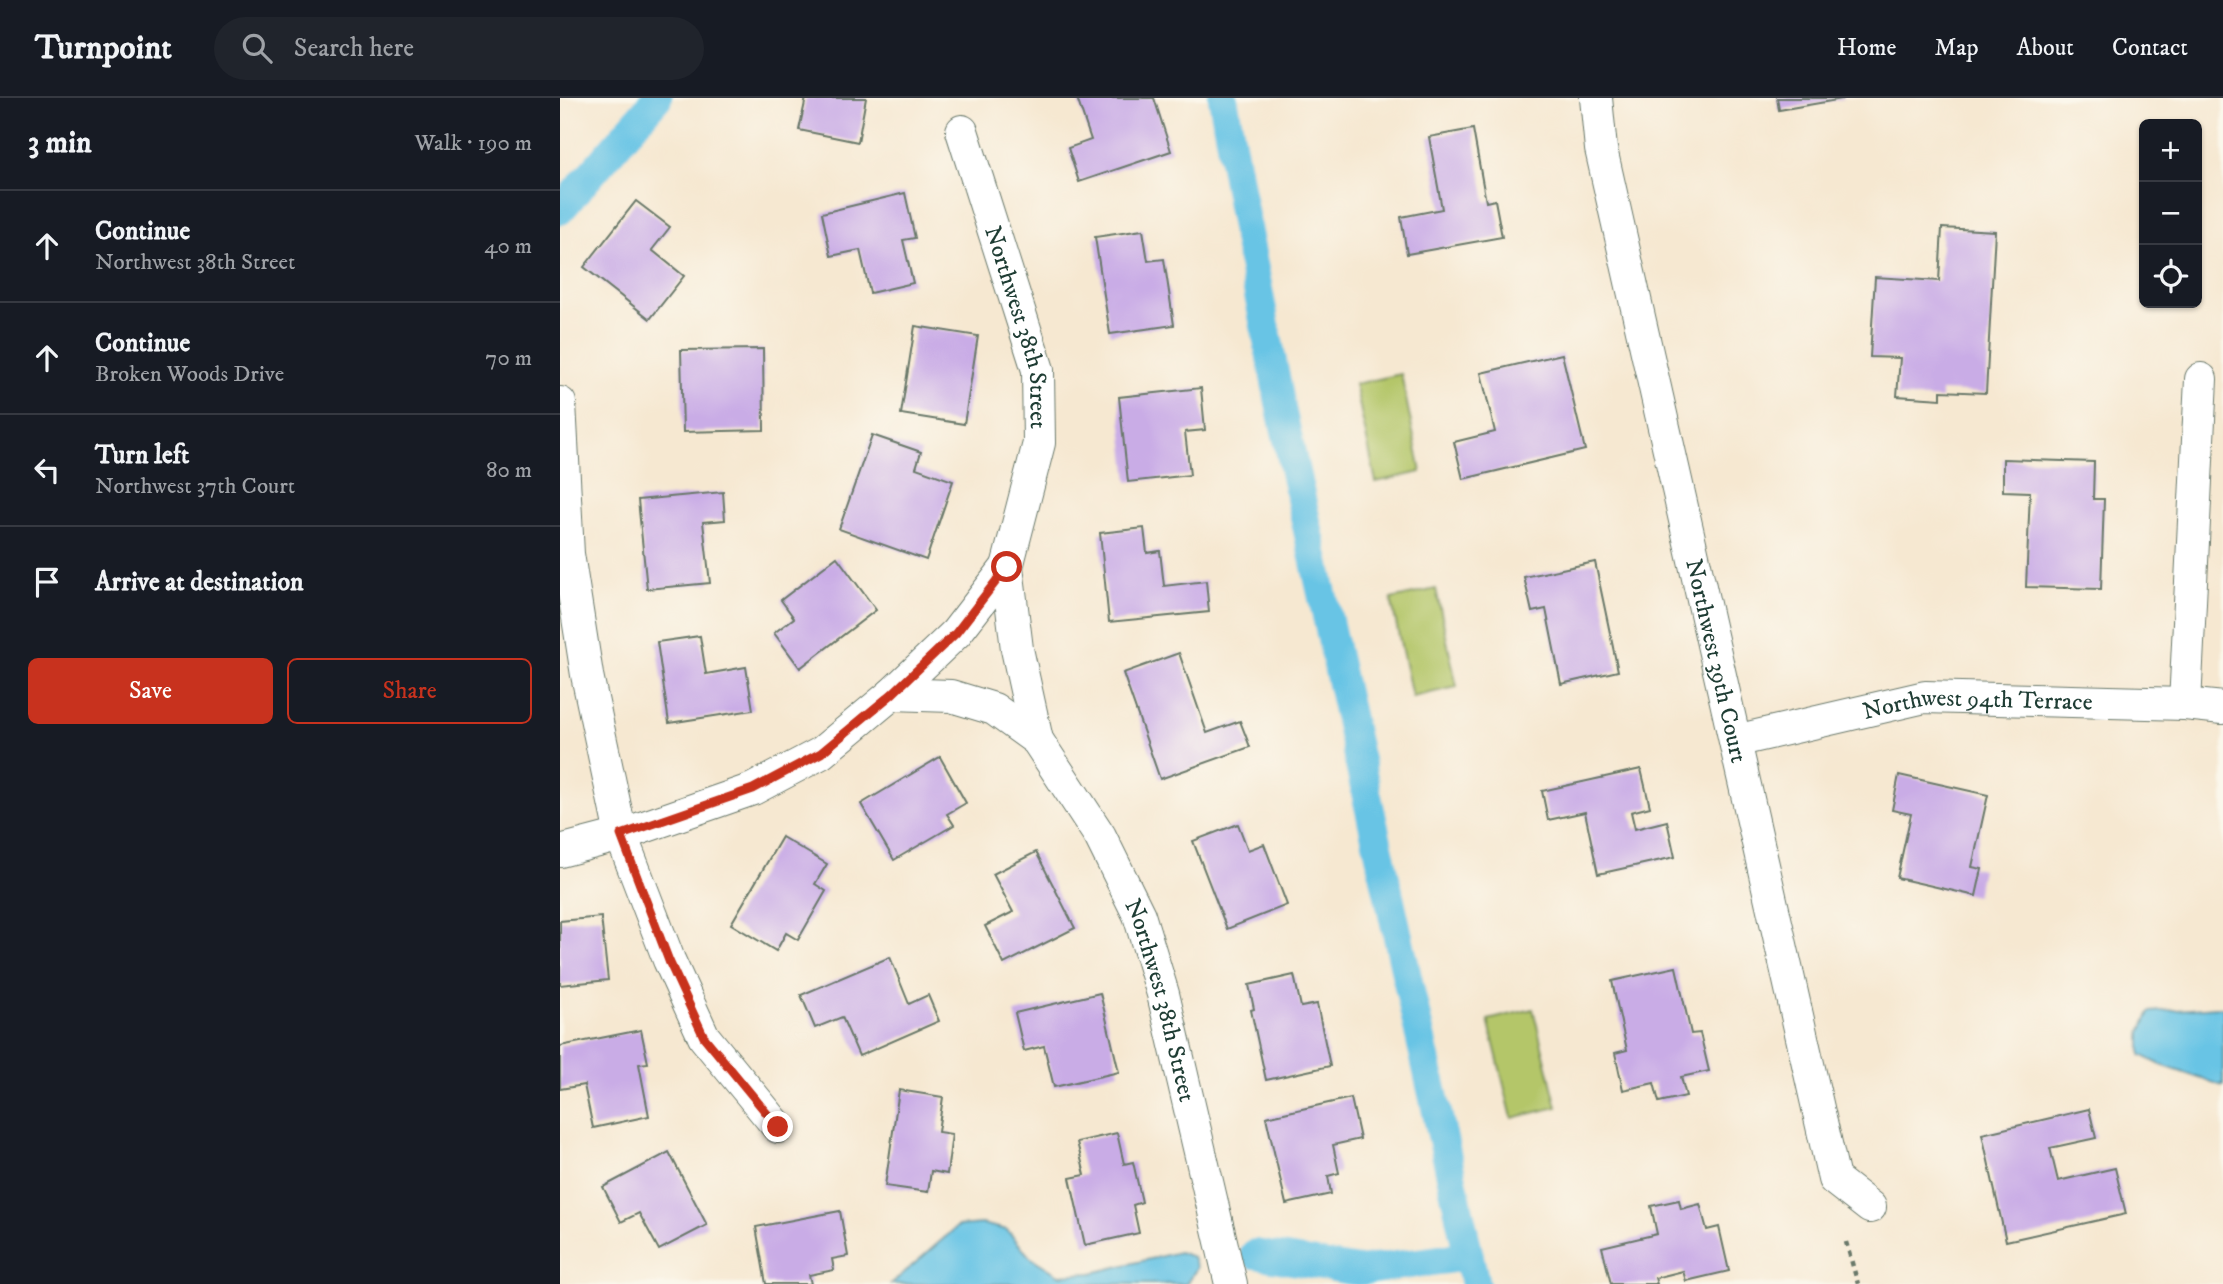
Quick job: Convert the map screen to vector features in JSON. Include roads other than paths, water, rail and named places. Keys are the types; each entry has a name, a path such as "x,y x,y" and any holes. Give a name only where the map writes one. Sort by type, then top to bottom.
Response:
{"street":[{"name":"Northwest 39th Court","path":"1596,98 1601,149 1834,1179 1870,1207"},
{"name":"Northwest 38th Street","path":"962,131 1013,284 1038,370 1039,443 1007,567 1017,649 1037,740 1100,836 1139,915 1163,994 1231,1284"},
{"path":"2185,704 2201,379"},
{"path":"560,403 568,554 587,674 621,835 669,961 704,1037 778,1127"},
{"name":"Northwest 38th Street","path":"892,694 956,633 1007,567"},
{"name":"Northwest 38th Street","path":"892,694 951,696 994,709 1037,740"},
{"path":"560,852 621,835 753,789 821,753 892,694"},
{"name":"Northwest 94th Terrace","path":"1735,741 1925,697 2185,704 2223,708"}],"water":[{"path":"2223,1008 2223,1086 2161,1065 2141,1055 2141,1032 2150,1012"},
{"path":"982,1224 1007,1230 1030,1257 1059,1275 1092,1273 1179,1252 1193,1257 1197,1268 1186,1284 891,1284 958,1226"}],"waterway":[{"path":"560,210 657,98"},
{"path":"1223,98 1282,413 1475,1284"},
{"path":"1255,1254 1358,1271 1469,1256"}]}
